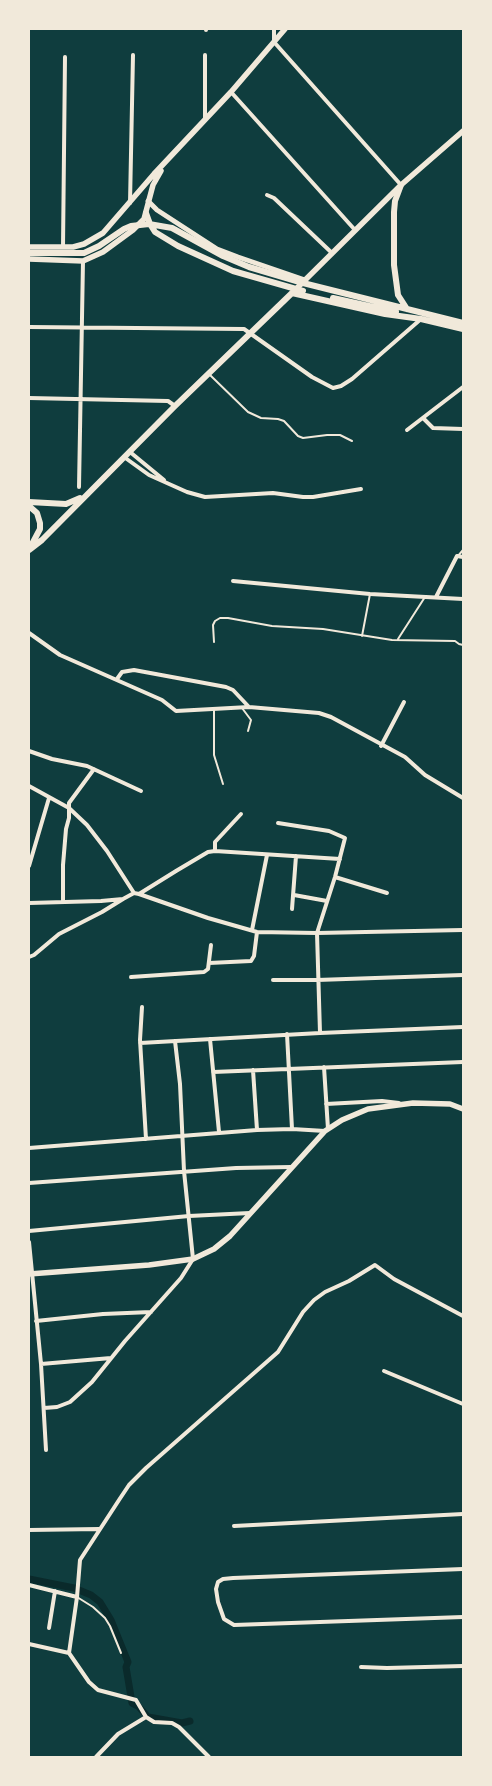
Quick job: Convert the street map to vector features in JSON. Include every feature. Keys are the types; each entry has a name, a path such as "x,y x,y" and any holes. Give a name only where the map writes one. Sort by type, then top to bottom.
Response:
{"main road":[{"path":"29,247 84,244 94,240 103,233 154,174 231,92 285,29"},
{"path":"29,549 42,540 175,406 401,185 463,131"},
{"path":"29,259 82,261 103,252 134,230 144,219 153,185 166,163"},
{"path":"401,185 395,201 394,212 394,265 398,295 407,309"},
{"path":"146,213 150,224 156,232 178,246 247,275 300,291 407,309 463,323"},
{"path":"29,253 78,254 90,251 131,226 149,224 172,228 223,256 249,267 387,307 421,319"},
{"path":"292,293 463,329"},
{"path":"29,504 66,504 83,497"},
{"path":"29,504 37,512 40,523 40,529 29,549"},
{"path":"30,1274 149,1265 193,1259 223,1243 291,1167 327,1130 342,1120 368,1109 406,1104 450,1104 463,1109"}],"street":[{"path":"274,29 274,42 401,185"},
{"path":"130,203 133,55"},
{"path":"205,55 205,121"},
{"path":"63,246 65,57"},
{"path":"231,92 355,230"},
{"path":"267,195 274,198 332,253"},
{"path":"148,201 157,210 218,249 305,280"},
{"path":"79,487 82,261"},
{"path":"29,327 244,329 312,377 332,388 341,386 352,379 421,319"},
{"path":"406,430 463,387"},
{"path":"29,398 168,401 175,406"},
{"path":"423,418 433,428 463,429"},
{"path":"130,452 166,481"},
{"path":"124,457 142,471 187,492 205,496 273,493 308,497 361,489"},
{"path":"436,597 457,556 463,557"},
{"path":"233,581 370,594 463,599"},
{"path":"29,633 60,655 162,700 176,711 249,707 319,713 331,717 405,757 425,775 463,798"},
{"path":"117,679 122,672 134,670 226,687 233,690 249,707"},
{"path":"382,746 404,702"},
{"path":"29,751 94,769 141,791"},
{"path":"63,902 63,865 69,803 94,769"},
{"path":"29,786 69,808 87,825 107,851 134,894"},
{"path":"29,866 49,798"},
{"path":"215,851 215,842 241,814"},
{"path":"278,823 329,831 345,838 317,933 320,1033"},
{"path":"140,894 208,852 340,860"},
{"path":"252,930 267,855"},
{"path":"292,909 296,856"},
{"path":"335,877 387,893"},
{"path":"29,957 59,934 134,894 140,894 208,918 258,932 317,933 463,930"},
{"path":"294,895 327,901"},
{"path":"29,903 123,899"},
{"path":"209,963 251,961 254,956 258,932"},
{"path":"131,976 203,973 208,969 211,945"},
{"path":"273,980 463,975"},
{"path":"142,1007 140,1043 146,1139"},
{"path":"140,1043 287,1034 463,1027"},
{"path":"287,1034 292,1129"},
{"path":"210,1039 219,1132"},
{"path":"44,1408 57,1407 70,1402 92,1382 181,1278 193,1259 184,1171 180,1084 175,1041"},
{"path":"213,1072 463,1062"},
{"path":"29,1148 219,1132 292,1129 327,1130 324,1067"},
{"path":"253,1070 257,1130"},
{"path":"326,1104 382,1101 406,1104"},
{"path":"29,1183 184,1171 291,1167"},
{"path":"29,1230 189,1216 250,1213"},
{"path":"29,1242 30,1274 41,1364 46,1450"},
{"path":"68,1652 77,1595 80,1560 100,1528 134,1480 278,1352 308,1305 325,1292 349,1281 375,1265 394,1279 463,1316"},
{"path":"36,1320 151,1312"},
{"path":"41,1364 111,1358"},
{"path":"384,1371 463,1404"},
{"path":"234,1526 463,1514"},
{"path":"29,1530 100,1528"},
{"path":"463,1569 223,1579 216,1585 222,1614 224,1618 234,1625 463,1617"},
{"path":"29,1586 77,1595"},
{"path":"49,1628 54,1591"},
{"path":"29,1644 68,1652 89,1682 98,1690 136,1700 146,1717 154,1722 172,1723 179,1727 209,1757"},
{"path":"361,1667 463,1666"},
{"path":"96,1757 118,1734 146,1717"}],"lane":[{"path":"209,374 248,412 261,418 278,418 284,421 302,438 327,434 340,435 352,441"},
{"path":"457,556 463,550"},
{"path":"362,636 370,594"},
{"path":"398,639 424,597"},
{"path":"214,642 214,623 217,619 228,618 272,626 323,629 362,636 455,641 463,645"},
{"path":"242,708 251,720 248,731"},
{"path":"214,710 214,755 223,784"},
{"path":"77,1595 105,1618 122,1653"}],"waterway":[{"path":"29,1579 74,1588 91,1595 100,1602 111,1620 128,1662 126,1667 132,1703 138,1706 148,1717 182,1723 190,1721"}]}
